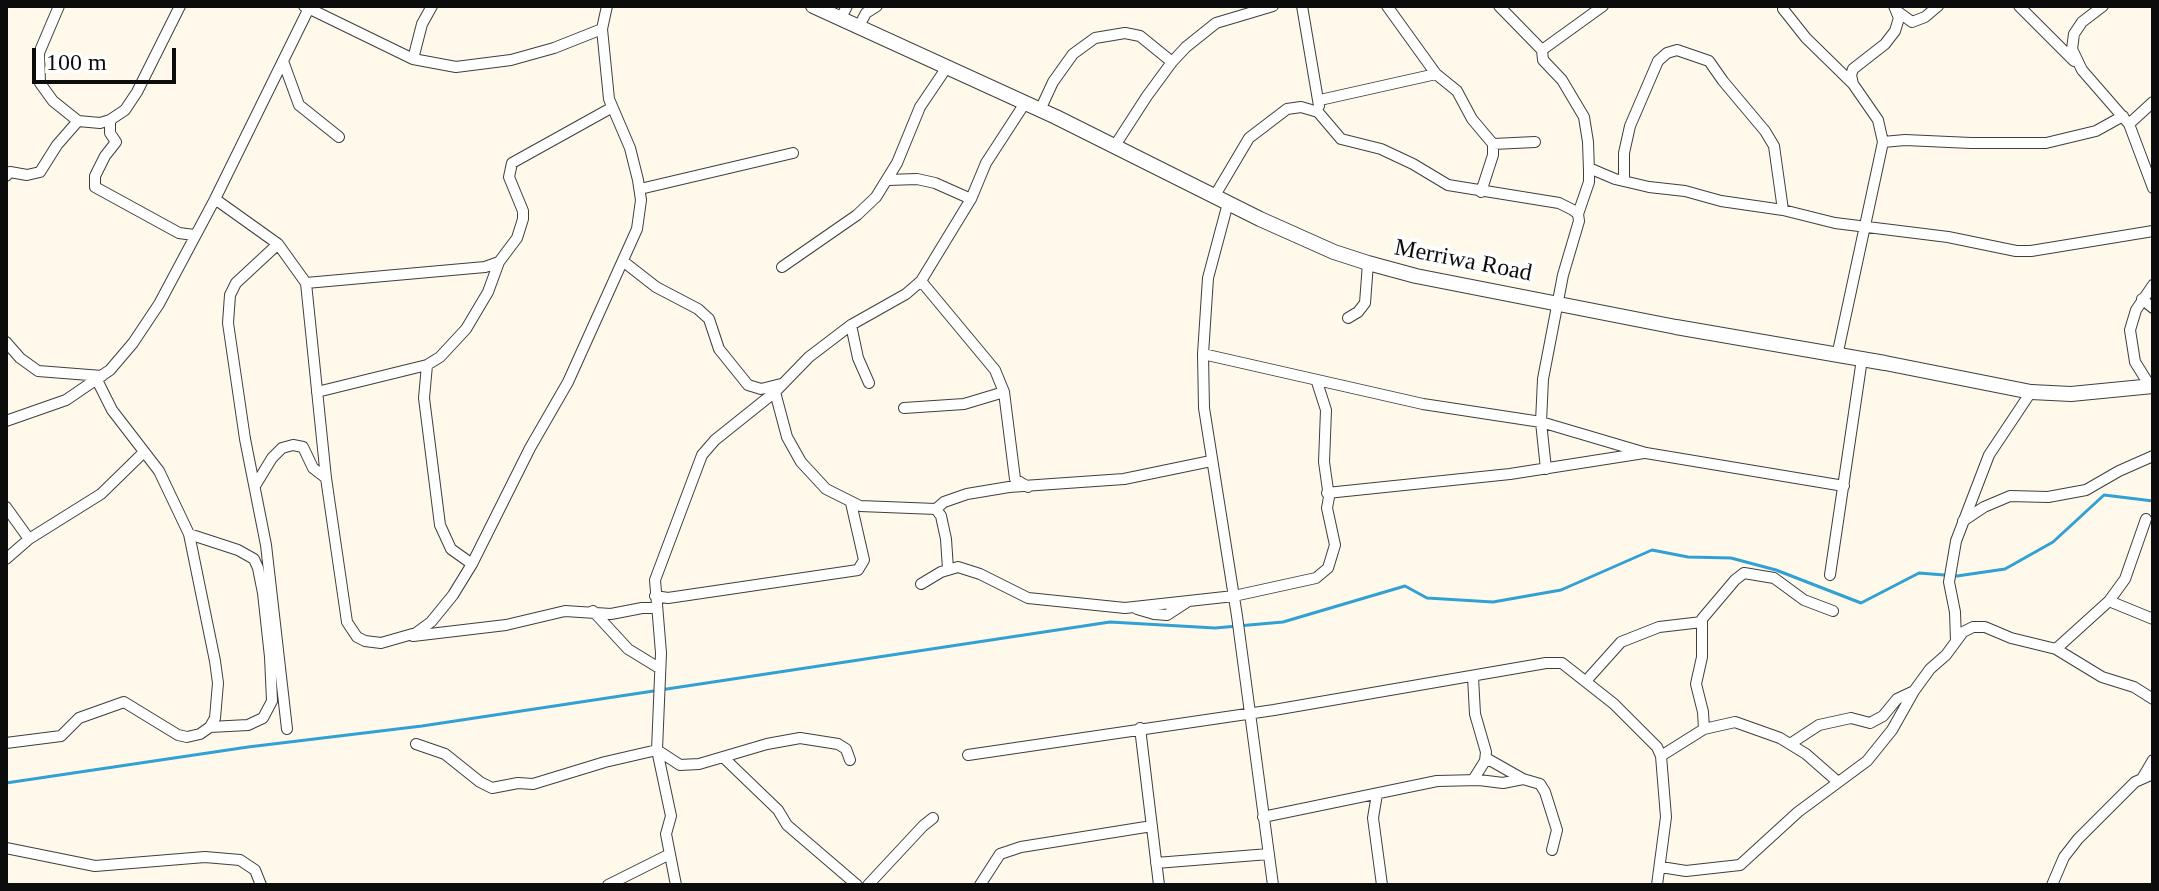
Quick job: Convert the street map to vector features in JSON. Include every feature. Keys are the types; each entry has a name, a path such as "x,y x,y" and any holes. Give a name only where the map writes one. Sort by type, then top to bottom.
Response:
{"street":[{"path":"59,6 39,53 40,83 53,101 78,121 94,123 110,120 125,110 180,6"},
{"path":"413,59 422,24 432,6"},
{"path":"407,637 431,622 472,564 530,448 568,382 637,229 641,214 640,189 630,148 611,108 602,29 607,6"},
{"name":"Merriwa Road","path":"813,6 844,12 859,26 1040,110 1221,200 1334,252 1368,263 1416,276 2031,392 2071,394 2151,386"},
{"path":"859,26 866,13 877,6"},
{"path":"1114,147 1172,62 1216,23 1273,6"},
{"path":"1302,6 1319,106 1341,139 1381,149 1443,183 1481,192 1559,203 1578,214"},
{"path":"1387,6 1436,74 1457,91 1469,115 1493,144 1493,155 1481,192"},
{"path":"1499,6 1542,50 1543,60 1562,80 1584,117 1588,142 1589,182 1557,302 1543,379 1541,422 1546,469"},
{"path":"1542,50 1603,6"},
{"path":"1896,9 1912,22 1925,17 1938,6"},
{"path":"2019,6 2126,120 2153,188"},
{"path":"2082,70 2073,55 2072,38 2082,22 2103,6"},
{"path":"6,421 66,400 100,378 120,359 159,304 215,199 307,7 413,59 456,67 511,60 554,48 602,29"},
{"path":"1783,7 1806,38 1853,84 1878,120 1883,142 1837,356"},
{"path":"1853,84 1853,69 1885,44 1895,31 1899,21 1896,9"},
{"path":"1040,110 1053,82 1073,54 1095,38 1125,33 1140,36 1172,62"},
{"path":"1624,181 1624,153 1630,126 1658,61 1667,53 1677,50 1709,61 1765,131 1774,146 1783,210"},
{"path":"283,61 299,105 339,137"},
{"path":"782,267 857,215 888,180 920,107 947,67"},
{"path":"1273,885 1237,616 1204,408 1203,354 1208,278 1221,200 1244,145 1287,109 1319,106 1436,74"},
{"path":"1883,142 2046,143 2126,120 2153,102"},
{"path":"676,885 666,834 671,816 657,750 661,653 655,580 702,455 809,357 851,325 906,294 921,281 971,199 986,163 1025,103"},
{"path":"317,392 427,365 452,347 488,292 499,262 517,238 523,211 509,177 512,163 611,108"},
{"path":"110,120 110,133 116,142 95,176 95,187 179,233 194,235"},
{"path":"6,176 10,172 27,175 40,172 57,145 78,121"},
{"path":"1493,144 1535,142"},
{"path":"640,189 793,153"},
{"path":"1589,168 1624,181 1864,227 1948,237 2016,251 2153,231"},
{"path":"888,180 917,179 935,183 971,199"},
{"path":"215,199 278,244 306,283 326,478 341,586 347,622 352,631 365,641 381,643 506,625 565,611 611,614 642,608 668,598 858,570 864,560 851,503"},
{"path":"278,244 236,283 228,310 241,409 266,545 287,729"},
{"path":"306,283 485,267 499,262"},
{"path":"624,262 656,287 698,309 709,319 719,349 748,385 761,389 778,388"},
{"path":"1348,318 1358,312 1366,300 1368,263"},
{"path":"921,281 995,370 1004,392 1015,479 1028,487"},
{"path":"2151,386 2135,362 2130,342 2130,323 2153,285"},
{"path":"2142,299 2153,308"},
{"path":"851,325 858,358 869,383"},
{"path":"6,342 20,358 38,371 84,373 100,378"},
{"path":"1203,354 1423,404 1541,422 1646,453 1844,486"},
{"path":"1830,575 1862,359"},
{"path":"427,365 423,381 424,398 440,525 451,549 472,564"},
{"path":"100,378 112,410 171,493 189,534 216,672 217,702 210,727"},
{"path":"921,584 958,567 980,574 1028,598 1135,608 1167,615 1187,601 1234,596 1302,582 1326,571 1335,545 1327,508 1324,462 1326,410 1317,382"},
{"path":"778,388 787,437 801,462 826,489 851,503 873,508 936,509 944,502 967,494 1127,479 1211,461"},
{"path":"904,408 964,404 1004,392"},
{"path":"1956,641 1955,612 1949,582 1950,565 1963,521 1989,455 2031,392"},
{"path":"255,486 272,458 282,448 293,445 303,447 313,468 326,478"},
{"path":"6,559 29,539 101,494 144,452"},
{"path":"1327,493 1451,481 1646,453"},
{"path":"1963,521 1984,507 2010,496 2048,497 2086,490 2153,456"},
{"path":"6,507 29,539"},
{"path":"936,509 941,516 946,539 948,569"},
{"path":"2056,649 2109,601 2125,579 2146,519"},
{"path":"6,743 61,736 79,718 124,702 178,735 187,737 200,734 210,727 257,722 270,710 273,684 258,568 254,559 238,550 189,534"},
{"path":"1704,729 1696,684 1702,657 1702,622 1709,610 1744,573 1774,578 1804,600 1833,611"},
{"path":"2109,601 2153,619"},
{"path":"593,611 628,649 659,668"},
{"path":"1586,681 1621,642 1659,627 1702,622"},
{"path":"1661,867 1687,876 1738,866 1798,812 1870,758 1892,730 1914,691 1963,632 1973,627 1985,627 2011,638 2056,649 2102,677 2134,687 2153,699"},
{"path":"968,755 1557,663 1565,665 1586,681 1652,741 1661,756 1666,817 1657,885"},
{"path":"1473,677 1475,714 1486,758 1473,780"},
{"path":"1790,744 1819,725 1851,718 1870,723 1883,716 1897,699 1914,691"},
{"path":"1661,756 1704,729 1735,722 1790,744 1838,782"},
{"path":"1140,728 1159,885"},
{"path":"416,744 445,754 492,788 518,783 533,784 657,750 680,765 699,764 767,744 800,738 838,744 846,749 850,760"},
{"path":"724,758 778,810 787,825 857,885"},
{"path":"1486,758 1523,779 1540,784 1557,830 1552,850"},
{"path":"2052,885 2064,857 2078,839 2148,776 2153,760"},
{"path":"1263,817 1437,781 1503,783 1523,779"},
{"path":"1377,794 1373,818 1382,885"},
{"path":"1357,799 1373,818"},
{"path":"868,885 933,818"},
{"path":"980,885 1000,854 1021,847 1152,826"},
{"path":"6,848 95,866 205,857 240,860 255,870 261,885"},
{"path":"608,885 670,854"},
{"path":"1156,863 1269,854"}],"waterway":[{"path":"6,783 248,747 422,726 1110,622 1215,628 1283,622 1405,586 1427,598 1493,602 1561,590 1652,550 1688,557 1731,558 1776,570 1861,603 1919,573 1957,576 2005,569 2053,542 2104,495 2153,501"}]}
